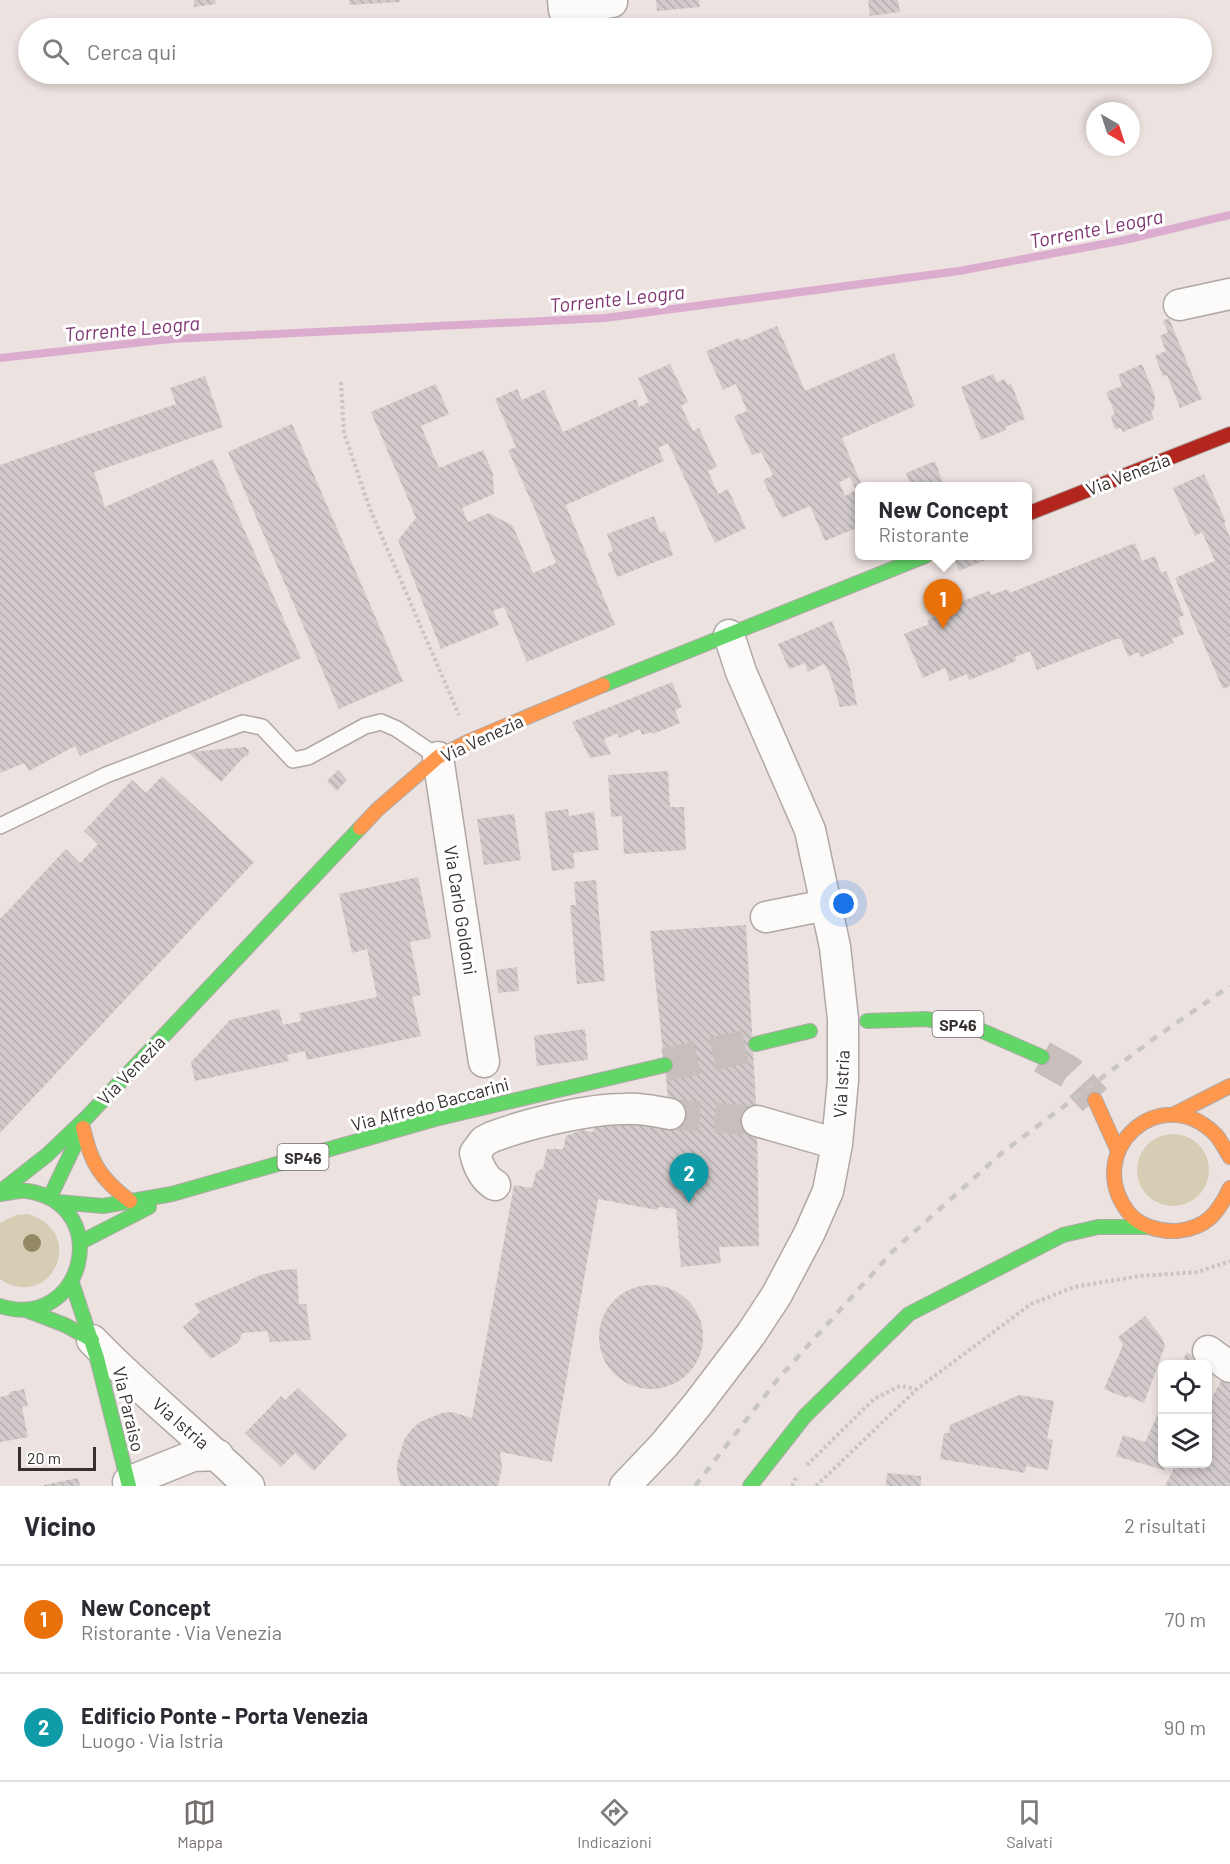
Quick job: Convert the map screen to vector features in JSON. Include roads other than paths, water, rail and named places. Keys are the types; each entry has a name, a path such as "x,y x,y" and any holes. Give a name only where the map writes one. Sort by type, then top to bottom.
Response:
{"main road":[{"name":"Via Venezia","path":"1032,512 1230,434"},
{"name":"Via Venezia","path":"0,1193 85,1122 378,809 438,757 573,696 913,560"},
{"name":"SP46","path":"867,1021 926,1019 974,1027 1042,1056"},
{"path":"756,1044 810,1031"},
{"name":"Via Alfredo Baccarini","path":"54,1199 103,1206 172,1194 435,1119 664,1065"},
{"path":"1174,1114 1230,1086"},
{"path":"1115,1108 1095,1100 1118,1150"},
{"path":"1230,1157 1224,1142 1211,1127 1194,1118 1174,1114 1160,1115 1140,1119 1118,1150 1114,1166 1114,1181 1120,1200 1131,1216 1147,1227 1166,1233 1185,1232 1203,1225 1218,1213 1228,1197 1230,1188"},
{"name":"Via Venezia","path":"54,1199 85,1122"},
{"path":"85,1122 87,1151 99,1174 107,1184 130,1201"},
{"path":"1101,1196 1114,1181"},
{"name":"SP46","path":"0,1193 23,1190 37,1192 54,1199"},
{"name":"Via Alfredo Baccarini","path":"81,1242 172,1194"},
{"path":"0,1306 26,1310 44,1306 59,1297 72,1283 81,1257 81,1242 77,1227 69,1213 54,1199"},
{"path":"1063,1235 1080,1219"},
{"path":"750,1486 805,1416 909,1314 1063,1235 1098,1227 1147,1227"},
{"name":"Via Paraiso","path":"72,1283 100,1362 128,1484"},
{"path":"26,1310 92,1340"}],"street":[{"path":"563,0 564,10 612,2 612,0"},
{"path":"1179,306 1230,294"},
{"name":"Via Istria","path":"625,1486 664,1445 697,1405 751,1334 776,1296 809,1234 828,1191 837,1144 843,1080 843,1019 836,946 810,830 741,672 729,635"},
{"name":"Via Carlo Goldoni","path":"438,757 484,1062"},
{"path":"766,916 826,905"},
{"path":"495,1185 488,1181 481,1171 475,1153 484,1141 492,1137 517,1129 602,1111 638,1109 670,1114"},
{"path":"757,1121 837,1144"},
{"name":"Via Istria","path":"92,1340 172,1417 218,1455 249,1486"},
{"name":"Via Istria","path":"128,1484 193,1456 218,1455"}],"lane":[{"path":"0,826 106,775 243,723 262,727 293,760 308,757 365,726 381,722 397,729 438,757"}],"waterway":[{"name":"Torrente Leogra","path":"0,358 171,339 605,318 959,271 1125,240 1230,215"}],"tunnel":[{"path":"665,1065 756,1044"},
{"path":"1042,1057 1069,1072 1095,1100"},
{"path":"670,1114 757,1121"}],"railway":[{"path":"695,1486 778,1379 893,1251 1003,1152 1156,1037 1230,986"}],"place":[{"name":"New Concept","path":"943,629"},
{"name":"Edificio Ponte - Porta Venezia","path":"689,1203"}]}
